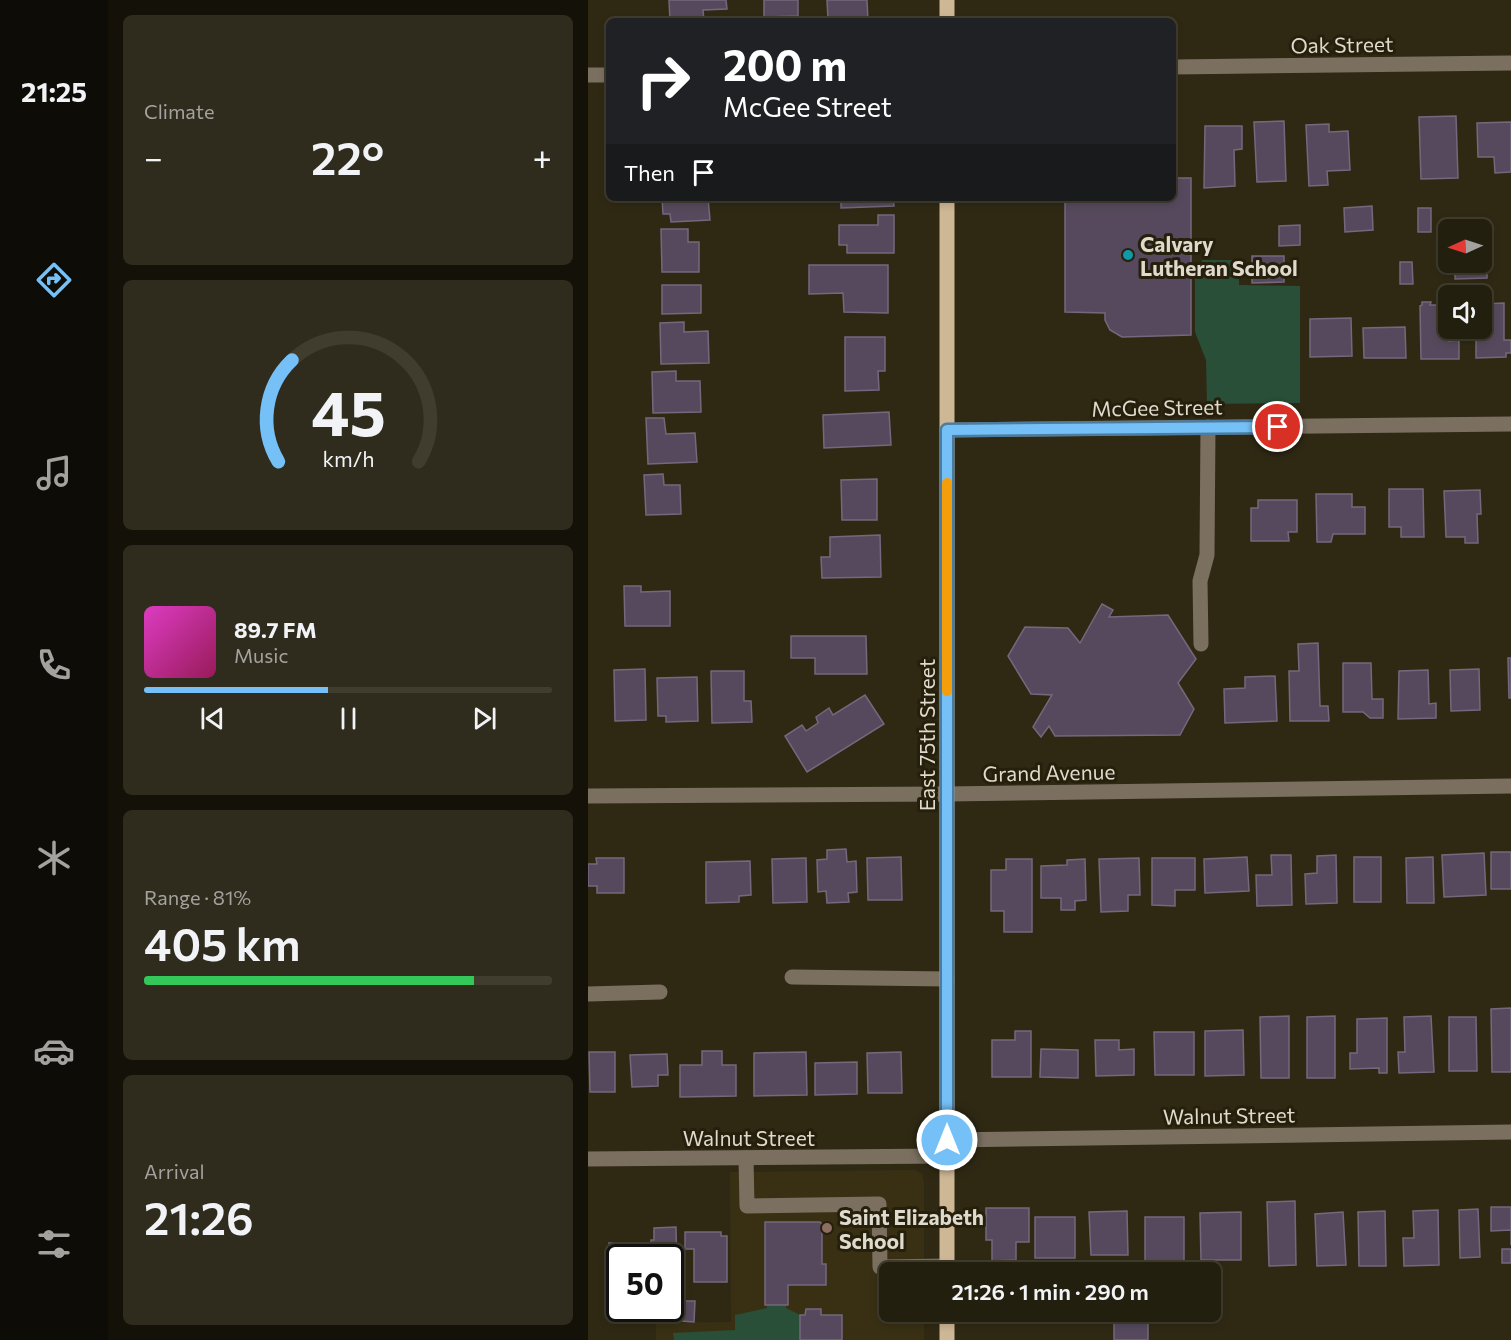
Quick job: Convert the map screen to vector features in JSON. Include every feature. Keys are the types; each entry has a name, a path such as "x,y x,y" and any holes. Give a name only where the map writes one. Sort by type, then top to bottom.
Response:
{"main road":[{"path":"947,0 947,18"},
{"name":"East 75th Street","path":"947,201 947,1262"},
{"path":"947,1322 947,1340"}],"street":[{"name":"Oak Street","path":"1176,67 1511,63"},
{"path":"588,75 606,75"},
{"name":"McGee Street","path":"947,430 1511,424"},
{"path":"1201,644 1200,581 1206,555 1208,427"},
{"name":"Grand Avenue","path":"588,796 947,794 1511,786"},
{"path":"792,977 947,979"},
{"path":"588,994 660,992"},
{"name":"Walnut Street","path":"947,1140 1511,1132"},
{"name":"Walnut Street","path":"588,1159 947,1156"},
{"path":"746,1158 747,1206 879,1204 880,1262"}],"shaded area":[{"name":"Saint Elizabeth School","path":"914,1170 922,1174 924,1262 879,1262 879,1322 924,1322 924,1340 656,1340 656,1323 731,1322 730,1172"}],"green space":[{"path":"1202,260 1239,260 1239,285 1300,286 1300,403 1207,404 1206,360 1195,332 1195,266 1201,265"},
{"path":"786,1305 786,1308 800,1315 800,1340 674,1340 673,1333 735,1330 735,1315 767,1308 767,1306"}],"building":[{"path":"669,0 726,0 727,9 703,10 704,18 670,18"},
{"path":"764,0 798,0 798,16 764,17"},
{"path":"827,0 867,0 868,18 828,18"},
{"path":"1456,116 1458,178 1421,179 1419,117"},
{"path":"1284,121 1286,181 1257,182 1254,122"},
{"path":"1511,122 1511,172 1495,173 1494,157 1478,157 1477,123"},
{"path":"1329,124 1329,132 1348,131 1350,170 1327,171 1328,185 1309,186 1306,125"},
{"path":"1205,126 1242,126 1242,149 1234,150 1235,186 1204,188"},
{"name":"Calvary Lutheran School","path":"1176,178 1191,178 1191,335 1122,337 1110,330 1105,320 1105,313 1065,312 1065,201 1176,201"},
{"path":"662,201 708,201 710,220 671,222 670,214 663,214"},
{"path":"841,201 893,201 894,206 841,208"},
{"path":"1372,206 1373,230 1345,232 1344,208"},
{"path":"1418,208 1431,208 1431,232 1418,232"},
{"path":"878,215 894,215 894,253 847,253 847,245 839,245 839,225 878,225"},
{"path":"1300,225 1300,245 1279,246 1279,226"},
{"path":"661,229 688,229 688,242 699,242 699,272 662,272"},
{"path":"1252,256 1284,256 1284,282 1252,283"},
{"path":"1400,262 1412,262 1413,284 1400,284"},
{"path":"809,265 888,265 888,313 844,312 843,293 809,294"},
{"path":"1455,273 1487,273 1487,278 1455,279"},
{"path":"662,285 701,285 701,313 662,314"},
{"path":"1422,302 1431,302 1430,305 1438,305 1438,339 1459,340 1459,359 1421,359 1420,306"},
{"path":"1504,303 1504,340 1511,340 1511,353 1506,353 1506,357 1476,358 1476,339 1492,339 1492,304"},
{"path":"1351,318 1352,356 1310,357 1310,319"},
{"path":"684,322 684,332 708,331 709,363 661,364 660,323"},
{"path":"1405,327 1406,358 1364,358 1363,328"},
{"path":"845,337 885,337 885,371 878,371 879,390 845,391"},
{"path":"676,371 676,381 700,381 701,412 653,413 652,372"},
{"path":"889,412 891,445 824,448 823,415"},
{"path":"646,418 664,418 666,434 695,433 697,462 648,464"},
{"path":"663,474 664,485 680,485 681,514 646,515 644,475"},
{"path":"877,479 877,520 842,520 841,480"},
{"path":"1389,489 1423,489 1424,537 1401,537 1401,527 1389,527"},
{"path":"1480,490 1481,514 1477,514 1478,543 1465,543 1465,537 1446,537 1444,491"},
{"path":"1316,494 1352,494 1352,507 1365,507 1365,534 1333,534 1331,542 1317,542"},
{"path":"1258,500 1297,500 1297,532 1288,532 1289,541 1251,541 1251,508 1258,508"},
{"path":"880,535 881,577 822,578 821,557 830,557 830,537"},
{"path":"624,586 641,586 641,592 670,591 670,626 625,626"},
{"path":"1102,604 1113,610 1109,617 1168,615 1196,659 1178,683 1194,709 1180,735 1055,736 1049,726 1041,737 1033,727 1052,695 1031,694 1008,656 1025,627 1068,628 1080,643"},
{"path":"791,636 866,636 867,674 815,674 815,658 791,658"},
{"path":"1318,643 1320,706 1328,706 1329,721 1290,721 1289,671 1299,671 1298,644"},
{"path":"1508,658 1511,658 1511,698 1509,698"},
{"path":"1343,663 1371,663 1372,699 1383,699 1383,718 1370,718 1363,712 1343,712"},
{"path":"645,669 646,720 615,721 614,670"},
{"path":"1479,669 1480,710 1451,711 1450,670"},
{"path":"1428,670 1429,704 1436,703 1436,718 1398,719 1399,671"},
{"path":"711,671 744,671 744,701 751,701 752,722 712,723"},
{"path":"1275,676 1277,721 1225,723 1224,689 1245,688 1245,677"},
{"path":"697,677 698,721 666,722 666,716 658,716 657,678"},
{"path":"865,695 884,724 807,772 785,736 802,725 806,731 818,723 816,717 829,708 833,715"},
{"path":"846,849 847,862 856,861 857,892 848,893 849,902 827,903 826,891 818,892 817,860 827,859 827,850"},
{"path":"1491,852 1511,852 1511,889 1491,889"},
{"path":"1484,853 1486,895 1444,897 1442,855"},
{"path":"1271,855 1291,855 1292,905 1257,906 1256,875 1272,875"},
{"path":"1336,855 1337,903 1306,904 1305,874 1317,873 1317,856"},
{"path":"901,857 902,900 868,900 867,858"},
{"path":"1247,857 1249,891 1205,893 1204,859"},
{"path":"1354,857 1381,857 1381,902 1354,902"},
{"path":"1433,857 1434,903 1407,903 1406,858"},
{"path":"596,858 624,858 624,893 597,893 597,886 588,886 588,864 597,864"},
{"path":"806,858 807,902 773,903 772,859"},
{"path":"1139,858 1140,895 1128,895 1128,911 1101,912 1099,859"},
{"path":"1152,858 1195,858 1195,890 1175,890 1175,906 1152,905"},
{"path":"1006,859 1032,859 1032,932 1004,932 1004,911 991,911 991,870 1006,870"},
{"path":"1085,859 1086,900 1075,901 1075,910 1061,910 1061,898 1041,898 1041,866 1067,865 1067,860"},
{"path":"750,861 751,895 739,896 739,902 706,903 706,862"},
{"path":"1511,1008 1511,1072 1492,1072 1491,1009"},
{"path":"1289,1016 1289,1078 1261,1078 1260,1017"},
{"path":"1335,1016 1335,1078 1307,1078 1307,1017"},
{"path":"1431,1016 1434,1072 1399,1073 1398,1052 1405,1052 1404,1017"},
{"path":"1449,1017 1476,1017 1477,1071 1449,1071"},
{"path":"1387,1018 1387,1073 1379,1073 1379,1068 1350,1069 1350,1053 1357,1053 1357,1019"},
{"path":"1243,1030 1244,1075 1205,1076 1205,1031"},
{"path":"1015,1031 1031,1031 1031,1077 992,1077 992,1040 1015,1040"},
{"path":"1154,1032 1194,1032 1194,1075 1155,1075"},
{"path":"1095,1040 1119,1040 1119,1050 1134,1049 1134,1075 1096,1076"},
{"path":"1041,1049 1078,1050 1078,1078 1040,1077"},
{"path":"702,1051 722,1051 722,1065 736,1065 736,1096 680,1097 680,1065 702,1065"},
{"path":"589,1052 615,1052 615,1092 590,1092"},
{"path":"806,1052 807,1095 754,1096 754,1053"},
{"path":"901,1052 902,1093 868,1093 867,1053"},
{"path":"667,1054 668,1075 658,1075 658,1086 632,1087 630,1055"},
{"path":"857,1062 857,1094 815,1095 815,1063"},
{"path":"1295,1201 1296,1265 1269,1266 1267,1202"},
{"path":"1491,1207 1511,1207 1511,1230 1491,1231"},
{"path":"986,1208 1029,1208 1029,1242 1016,1242 1016,1260 992,1261 992,1240 986,1240"},
{"path":"1478,1209 1480,1257 1460,1258 1459,1210"},
{"path":"1438,1210 1439,1265 1404,1266 1403,1238 1414,1238 1413,1211"},
{"path":"1127,1211 1128,1255 1091,1255 1089,1212"},
{"path":"1385,1211 1386,1266 1359,1266 1358,1212"},
{"path":"1241,1212 1241,1260 1201,1260 1200,1213"},
{"path":"1343,1212 1346,1265 1317,1266 1315,1214"},
{"path":"1035,1217 1075,1217 1075,1258 1035,1258"},
{"path":"1145,1217 1184,1217 1184,1262 1145,1262"},
{"name":"Saint Elizabeth School","path":"765,1222 820,1222 822,1224 822,1264 826,1264 826,1285 788,1285 788,1305 765,1305"},
{"path":"676,1227 676,1244 651,1244 651,1240 654,1240 654,1228"},
{"path":"685,1232 721,1232 721,1236 727,1236 727,1282 694,1282 694,1249 685,1249"},
{"path":"1502,1249 1511,1249 1511,1263 1502,1263"},
{"path":"684,1301 695,1301 694,1322 684,1321"},
{"name":"Saint Elizabeth School","path":"806,1309 821,1309 821,1315 842,1315 842,1340 800,1340 800,1315 805,1315"},
{"path":"1148,1322 1148,1340 1114,1340 1114,1323"}],"slow traffic":[{"path":"947,483 947,691"}],"place":[{"name":"Calvary Lutheran School","path":"1128,255"},
{"name":"Saint Elizabeth School","path":"827,1228"}],"route":[{"path":"947,1140 947,430 1278,427"}]}
